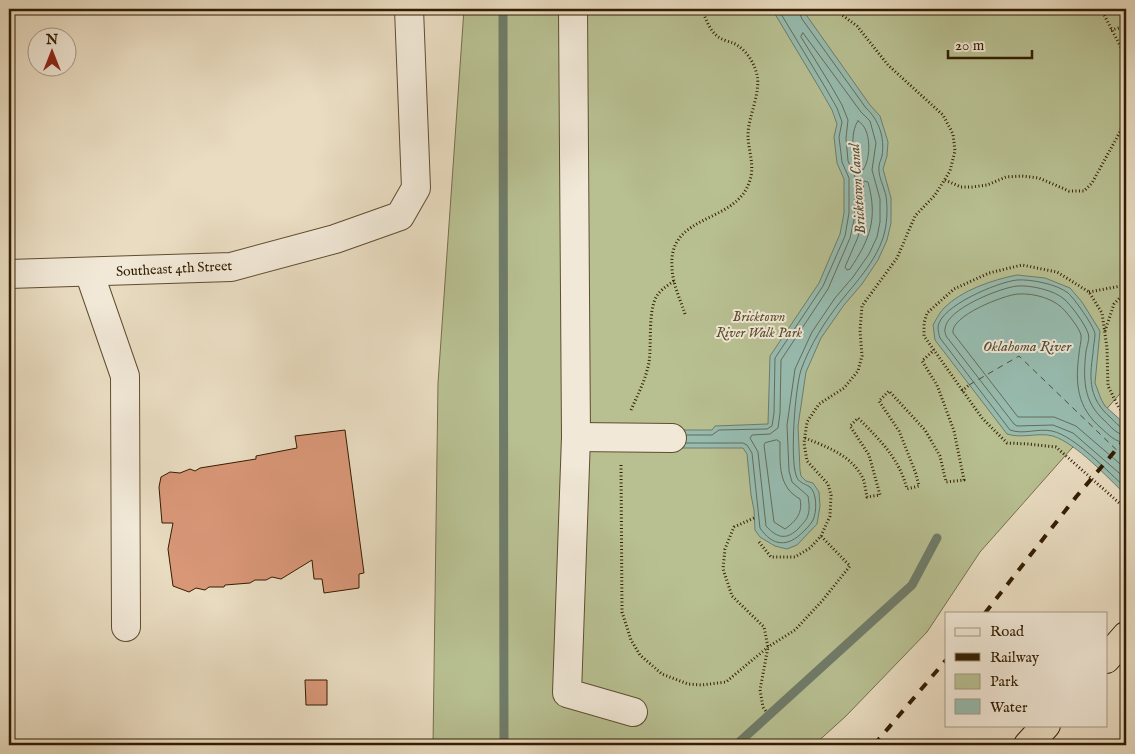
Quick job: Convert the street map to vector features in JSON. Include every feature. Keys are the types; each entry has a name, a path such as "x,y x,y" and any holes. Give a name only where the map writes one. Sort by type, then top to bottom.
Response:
{"highway":[{"path":"1108,656 1126,636"},
{"path":"1028,745 1045,726"}],"street":[{"name":"Southeast 4th Street","path":"9,274 231,267 335,239 400,216 416,188 409,9"},
{"path":"573,9 576,437 567,694 632,712"},
{"path":"89,272 125,376 126,627"},
{"path":"576,437 672,438"}],"path":[{"path":"685,314 674,280 672,268 673,249 678,237 694,224 724,211 738,200 746,190 752,171 748,135 757,87 757,75 750,58 743,49 716,35 705,18 702,9"},
{"path":"758,542 771,557 795,557 810,548 821,536 830,516 831,495 828,484 807,461 805,438 807,422 819,404 844,388 858,371 862,356 860,330 862,306 897,258 915,216 935,195 950,171 955,151 953,134 943,115 888,65 857,26 834,9"},
{"path":"1101,9 1126,57 1126,63"},
{"path":"1111,30 1126,26"},
{"path":"944,180 961,186 972,187 987,185 1006,177 1022,176 1039,178 1069,191 1084,191 1092,183 1121,130 1126,110"},
{"path":"1126,414 1120,408 1108,386 1102,314 1089,292 1057,272 1022,265 989,273 954,289 927,314 924,323 924,336 982,418 1007,443 1056,448 1126,509"},
{"path":"674,280 654,300 649,362 641,388 618,438 621,451 622,612 631,640 640,655 662,674 688,684 708,685 726,682 768,647 795,630 822,602 850,566 821,536"},
{"path":"1089,292 1126,285"},
{"path":"1104,332 1114,304 1126,291"},
{"path":"805,438 837,451 855,468 864,481 867,497 880,495 869,455 850,426 858,418 884,445 903,473 908,490 919,486 900,431 879,401 889,392 925,430 940,456 946,482 964,480 954,431 936,385 922,361 934,350"},
{"path":"962,390 969,385"},
{"path":"754,518 734,527 725,549 723,569 732,596 764,627 768,647 760,690 763,707 767,713"}],"green space":[{"name":"Bricktown River Walk Park","path":"464,9 1126,9 1126,387 980,552 927,632 846,716 814,745 433,745 438,383"}],"water":[{"name":"Bricktown Canal","path":"772,9 802,9 870,105 880,116 888,142 887,156 883,169 891,198 891,223 887,240 878,260 821,338 806,372 798,426 800,470 801,476 806,481 813,483 819,492 820,506 817,524 797,545 787,549 775,546 760,537 755,530 747,454 743,448 672,448 672,430 712,430 715,426 768,424 770,356 819,283 840,234 844,213 844,179 837,163 834,137 837,124 832,110"},
{"name":"Oklahoma River","path":"1017,275 1045,278 1070,288 1082,302 1100,331 1095,383 1105,406 1126,425 1126,495 1082,453 1062,440 1047,435 1018,436 1007,434 935,340 933,325 942,310 951,302 968,291"}],"building":[{"path":"345,430 364,573 359,574 359,588 324,593 322,579 314,579 312,560 281,579 272,577 266,580 255,580 250,583 209,587 205,590 196,588 189,592 173,586 168,549 173,523 162,523 159,487 161,477 170,472 180,473 190,469 195,471 200,468 256,459 256,456 297,448 295,436"},
{"path":"305,680 327,680 327,705 306,705"}],"waterway":[{"path":"503,9 504,745"},
{"path":"736,745 912,585 937,538"}],"ferry route":[{"path":"969,385 1019,356 1126,459"}],"railway":[{"path":"986,612 1076,497 1126,438"},
{"path":"874,745 945,661"}]}
